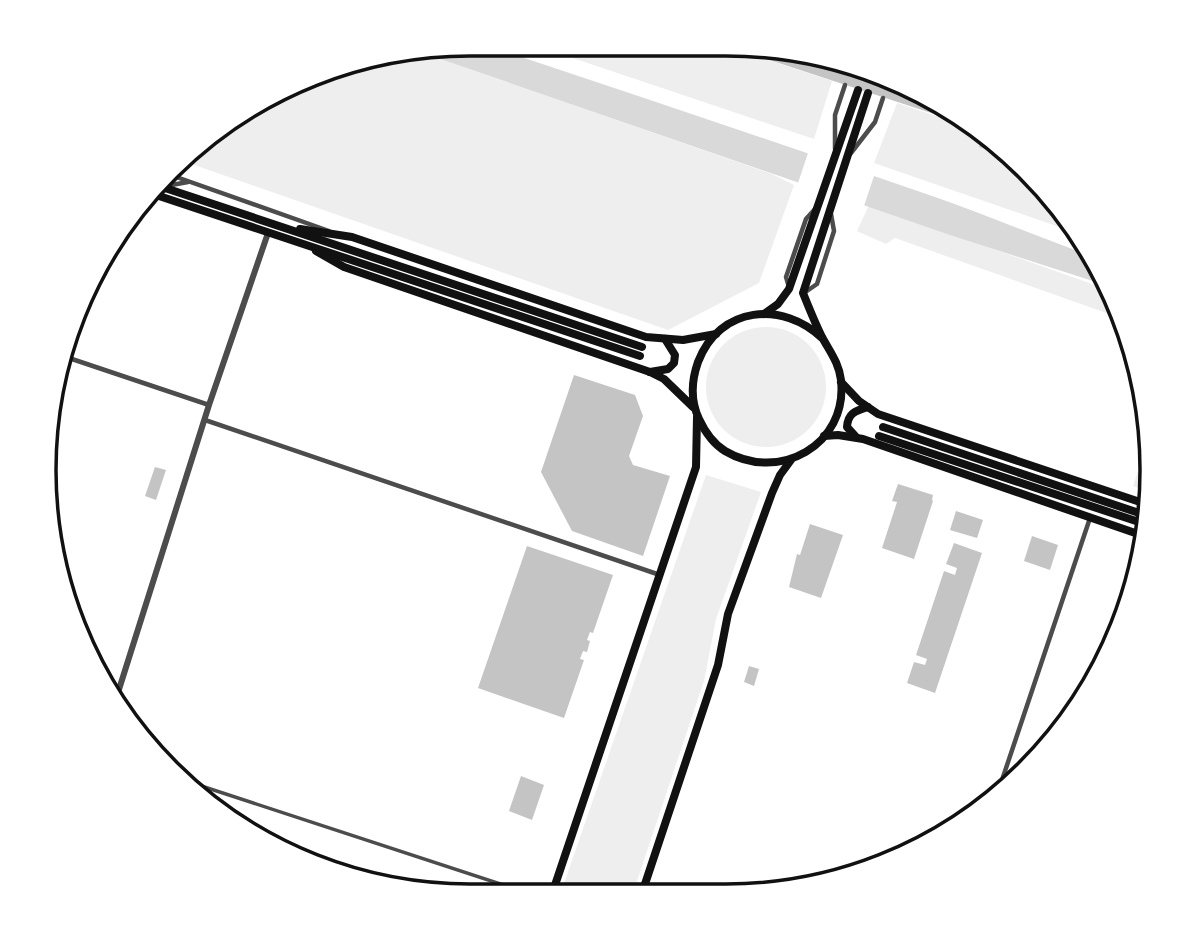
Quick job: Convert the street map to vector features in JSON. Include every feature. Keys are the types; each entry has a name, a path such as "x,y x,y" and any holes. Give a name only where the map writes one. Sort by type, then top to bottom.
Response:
{"main road":[{"path":"764,314 778,304 789,289 858,90"},
{"path":"645,884 718,665 728,614 772,493 791,460 815,446 824,436 835,420 841,401 841,382 832,352 823,339 803,293 868,93"},
{"path":"160,196 304,245 641,351 167,188"},
{"path":"282,226 336,233 646,337 683,340 716,334"},
{"path":"304,245 344,267 650,372 664,379 695,411 706,434 725,451 758,463 791,460"},
{"path":"793,276 799,283 807,281"},
{"path":"556,884 696,467 692,388 702,352 716,334 738,319 764,314 791,317 823,339"},
{"path":"650,372 668,369 674,363 676,355 665,339"},
{"path":"841,382 859,401 878,414 1139,501"},
{"path":"856,438 847,427 848,419 851,414 867,407"},
{"path":"883,427 1137,512"},
{"path":"824,436 856,438 1135,532"},
{"path":"879,436 1136,521"}],"street":[{"path":"836,152 835,115 845,85"},
{"path":"848,156 875,122 883,98"},
{"path":"177,177 336,233"},
{"path":"171,184 189,181"},
{"path":"789,289 786,277 806,219 818,205"},
{"path":"803,293 817,284 834,231 830,209"},
{"path":"119,689 209,405 268,233"},
{"path":"71,359 209,405"},
{"path":"205,420 660,575"},
{"path":"1003,778 1090,517"},
{"path":"204,787 501,884"}],"shaded area":[{"path":"518,56 822,158 1077,250 1094,282 950,235 436,58"},
{"path":"567,56 753,57 832,81 814,139"},
{"path":"436,58 772,174 794,185 759,283 668,330 191,164 263,111 312,88 363,70"},
{"path":"897,103 946,119 978,142 980,147 987,149 1019,177 1061,227 874,163"},
{"path":"869,205 1096,286 1109,314 895,238 886,244 857,231"},
{"path":"766,327 789,332 808,345 821,364 826,387 821,410 808,429 789,442 766,447 743,442 724,429 711,410 706,387 711,364 724,345 743,332"},
{"path":"1140,466 1139,488 1133,486"},
{"path":"706,475 761,492 716,619 704,681 636,884 564,884"}],"pier":[{"path":"809,150 875,173 863,209 797,186"}],"building":[{"path":"764,58 807,64 859,78 941,116"},
{"path":"574,375 635,395 643,416 629,456 633,465 670,476 643,556 572,531 541,472"},
{"path":"155,467 166,470 156,500 145,496"},
{"path":"898,484 933,495 914,559 882,548 897,502 892,501"},
{"path":"956,511 983,520 977,538 950,530"},
{"path":"810,524 843,535 821,598 789,587 797,554 800,555"},
{"path":"1032,536 1058,545 1050,570 1024,561"},
{"path":"954,543 982,553 935,693 907,683 914,662 925,665 927,659 916,655 944,571 955,575 957,568 946,564"},
{"path":"527,546 613,575 593,633 590,632 587,640 590,641 587,652 583,651 580,659 584,660 564,718 478,688"},
{"path":"749,666 759,669 754,686 744,682"},
{"path":"521,776 544,785 532,820 509,811"}]}
